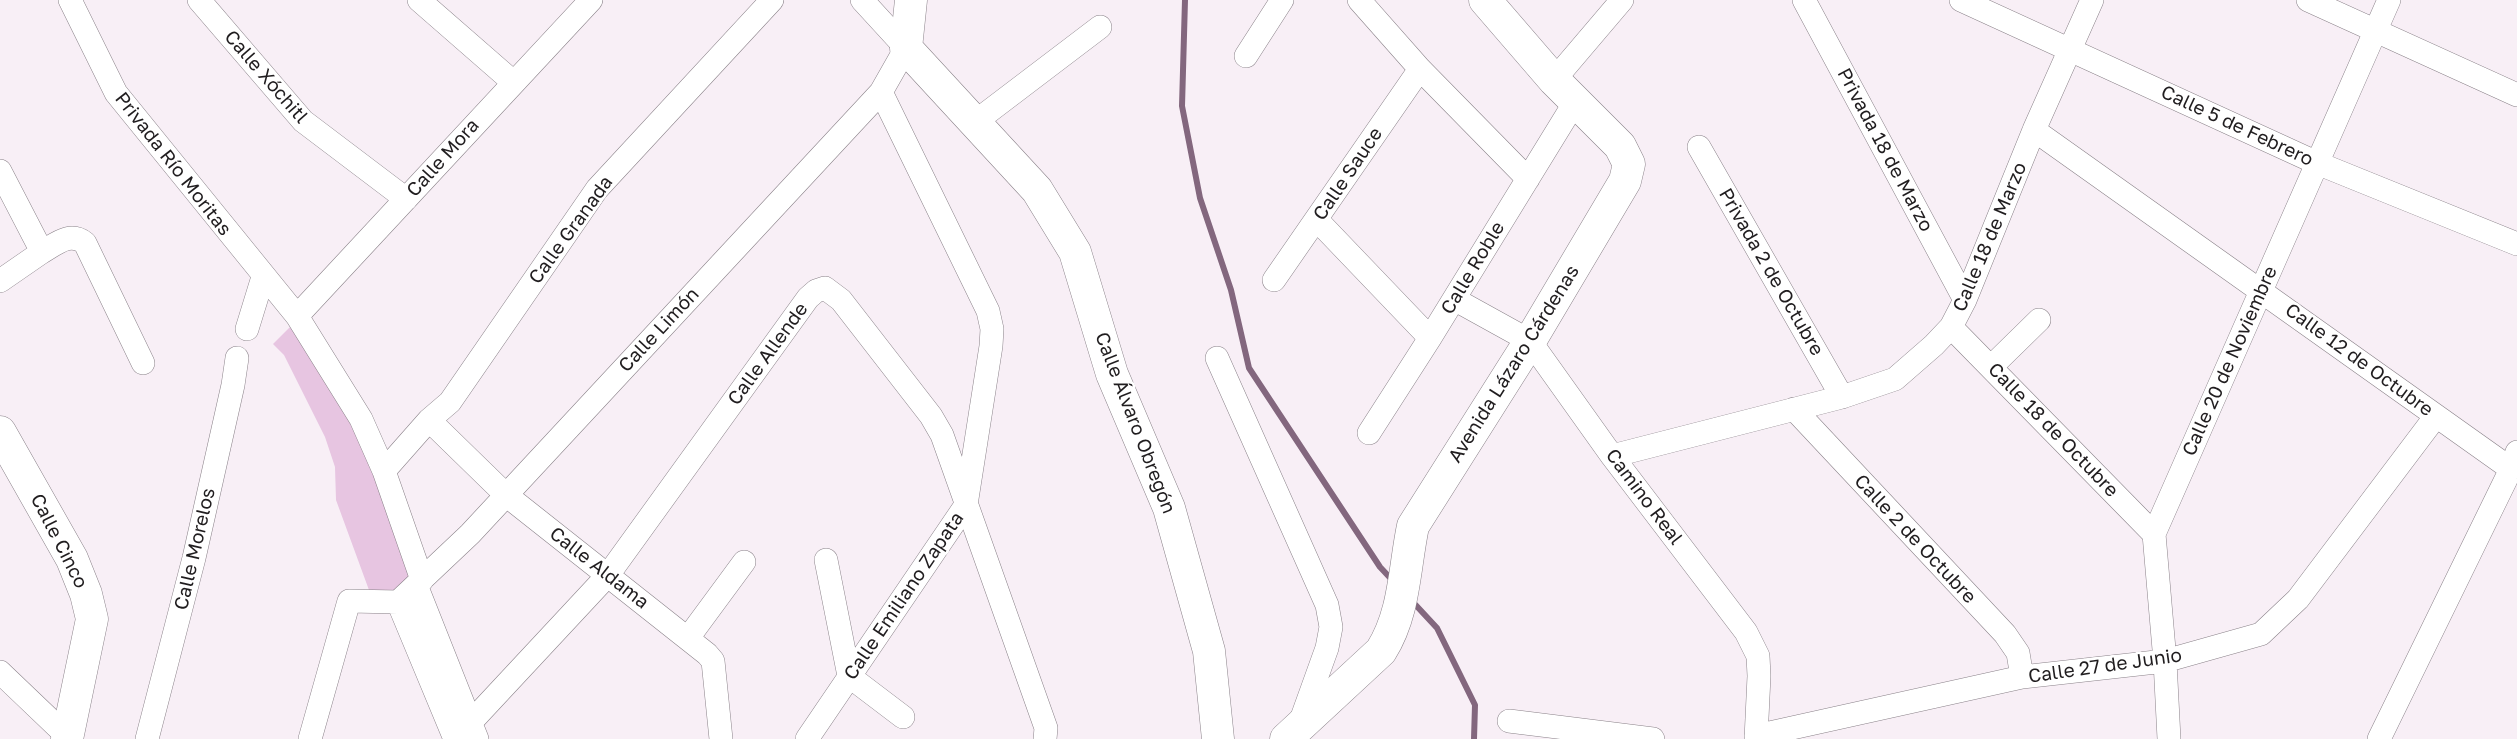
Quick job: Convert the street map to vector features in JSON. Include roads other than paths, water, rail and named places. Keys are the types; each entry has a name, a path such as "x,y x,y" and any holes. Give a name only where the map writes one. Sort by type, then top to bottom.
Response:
{"street":[{"name":"Privada Río Moritas","path":"70,0 116,93 297,316 361,419 384,471 419,583 474,730"},
{"name":"Calle Xóchitl","path":"199,0 303,121 406,199"},
{"path":"419,0 513,82"},
{"name":"Calle Mora","path":"297,316 591,0"},
{"name":"Calle Granada","path":"384,471 429,420 450,402 597,189 772,0"},
{"path":"862,0 906,48"},
{"path":"906,48 911,0"},
{"path":"1246,56 1282,0"},
{"path":"1359,0 1420,69 1528,179"},
{"name":"Avenida Lázaro Cárdenas","path":"1293,732 1381,651 1389,639 1401,608 1405,561 1413,526 1530,341 1626,181 1629,164 1620,146 1564,91 1485,0"},
{"name":"Calle Roble","path":"1369,433 1528,179 1564,91 1622,0"},
{"name":"Privada 18 de Marzo","path":"1804,0 1965,300"},
{"name":"Calle 5 de Febrero","path":"1961,0 2071,48 2317,163 2517,244"},
{"name":"Calle 18 de Marzo","path":"1612,456 1842,397 1895,379 1934,345 1951,327 1965,300 2034,130 2092,0"},
{"path":"2308,0 2517,95"},
{"name":"Calle 20 de Noviembre","path":"2169,739 2154,534 2389,0"},
{"path":"975,122 1100,27"},
{"name":"Calle Limón","path":"398,602 506,495 881,92 906,48"},
{"name":"Calle Álvaro Obregón","path":"906,48 1037,190 1075,252 1112,374 1169,508 1209,651 1218,739"},
{"name":"Calle Sauce","path":"1274,280 1420,69"},
{"name":"Calle Emiliano Zapata","path":"807,739 966,505 991,346 992,329 988,312 881,92"},
{"name":"Calle 12 de Octubre","path":"2034,130 2437,416 2514,461"},
{"name":"Privada 2 de Octubre","path":"1699,147 1842,397"},
{"path":"0,171 41,252"},
{"path":"1317,220 1430,338"},
{"path":"0,281 41,252 69,237 78,238 85,243 143,363"},
{"path":"247,329 263,276"},
{"name":"Calle Allende","path":"474,730 608,575 808,298 825,288 834,292 841,300 931,416 942,435 1046,728 1045,739"},
{"name":"Camino Real","path":"1454,299 1530,341 1612,456 1746,632 1758,656 1759,666 1756,738"},
{"path":"1992,366 2039,320"},
{"name":"Calle 18 de Octubre","path":"1951,327 2154,534"},
{"name":"Calle Morelos","path":"147,739 194,558 237,358"},
{"path":"1217,358 1327,605 1331,627 1327,648 1293,732"},
{"name":"Calle 2 de Octubre","path":"1794,410 2005,635 2018,653 2022,677"},
{"name":"Calle 27 de Junio","path":"1756,738 2022,677 2165,661 2261,634 2298,599 2437,416"},
{"name":"Calle Aldama","path":"429,420 506,495 707,654 713,662 721,739"},
{"name":"Calle Cinco","path":"0,432 72,559 86,594 92,619 67,738"},
{"path":"2379,739 2514,461"},
{"path":"826,559 849,676 903,717"},
{"path":"688,638 744,562"},
{"path":"310,739 349,601 354,600 398,602 455,739"},
{"path":"0,672 67,738"},
{"path":"1509,720 1653,739"}],"waterway":[{"path":"1185,0 1182,106 1200,198 1231,290 1249,368 1380,567 1394,582"},
{"path":"1411,600 1437,628 1475,705 1474,739"}]}
